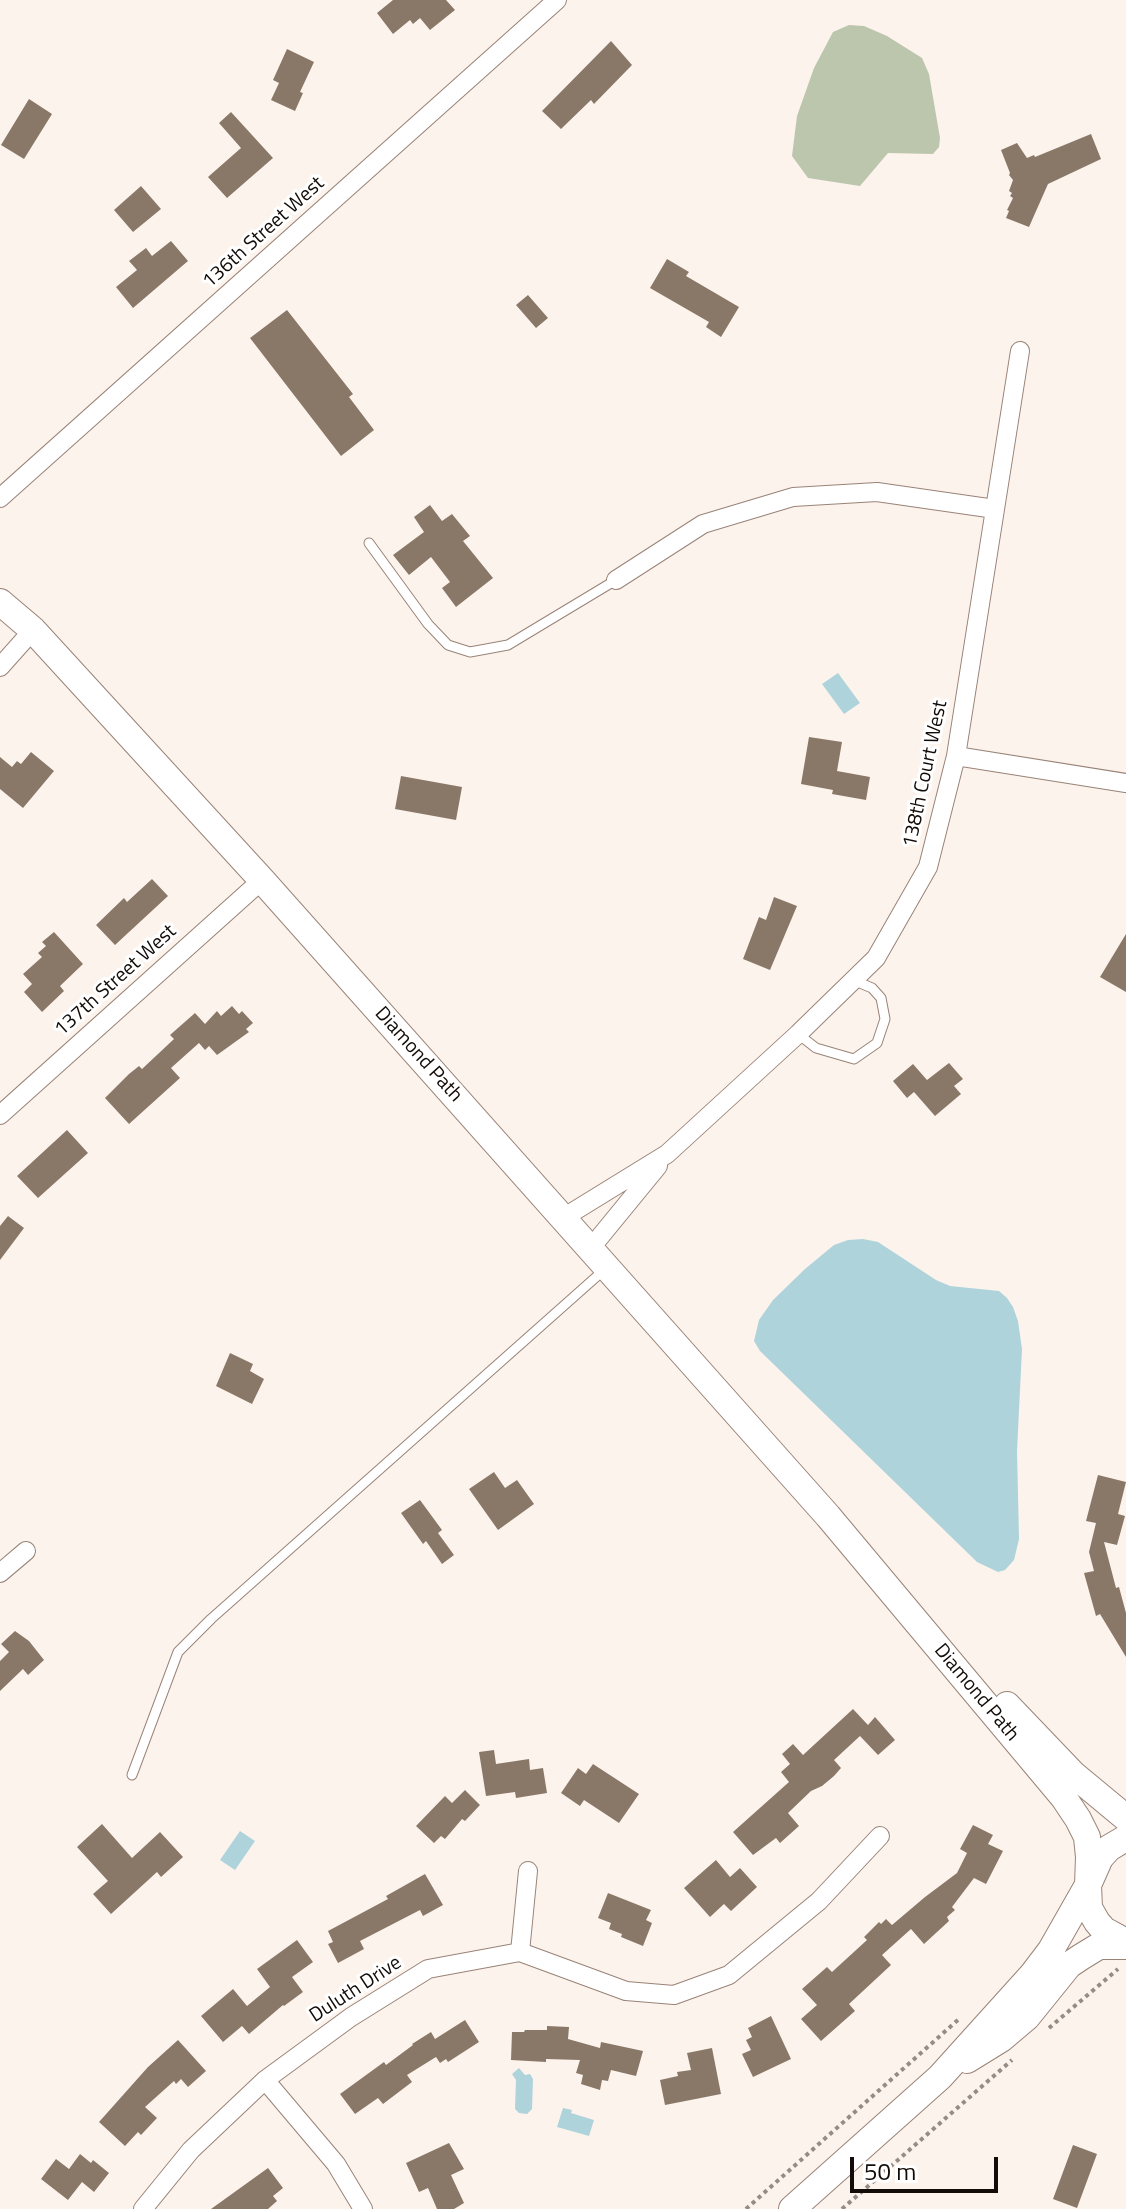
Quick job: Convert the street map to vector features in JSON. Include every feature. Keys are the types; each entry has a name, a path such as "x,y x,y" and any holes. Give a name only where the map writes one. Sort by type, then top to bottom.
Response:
{"street":[{"name":"136th Street West","path":"0,498 557,0"},
{"name":"138th Court West","path":"563,1218 667,1154 798,1034 876,958 928,867 956,756 1020,351"},
{"path":"616,580 703,524 793,497 877,492 995,509"},
{"name":"Diamond Path","path":"0,602 33,630 262,880 599,1258 828,1516 1064,1798 1087,1837 1089,1908 1097,1922 1126,1951"},
{"path":"0,667 33,630"},
{"path":"956,756 1126,783"},
{"name":"137th Street West","path":"0,1115 262,880"},
{"name":"138th Court West","path":"599,1258 667,1154"},
{"name":"Diamond Path","path":"828,1516 1073,1774 1126,1818"},
{"path":"0,1573 26,1551"},
{"path":"528,1871 520,1952 626,1991 674,1995 729,1975 819,1901 880,1836"},
{"path":"792,2209 940,2077 1032,1975 1051,1950 1100,1858 1109,1848 1126,1838"},
{"path":"940,2077 1001,2039 1027,2017 1069,1965 1099,1946 1126,1951"},
{"name":"Duluth Drive","path":"143,2209 191,2150 265,2080 351,2017 428,1969 520,1952"},
{"path":"265,2080 336,2164 363,2209"}],"lane":[{"path":"369,543 428,624 448,645 470,652 508,645 616,580"},
{"path":"798,1034 816,1048 854,1059 877,1043 885,1019 881,998 872,988 853,980"},
{"path":"132,1775 178,1652 599,1258"}],"path":[{"path":"1047,2030 1126,1951"},
{"path":"746,2209 967,2013"},
{"path":"842,2209 1022,2051"}],"green space":[{"path":"849,25 864,26 887,36 922,58 929,74 940,138 939,147 933,154 888,153 860,186 808,178 792,156 797,116 814,68 833,32"}],"water":[{"path":"838,673 860,703 844,714 822,684"},
{"path":"863,1239 878,1242 950,1286 999,1291 1013,1307 1022,1349 1017,1451 1019,1539 1014,1560 1005,1570 998,1572 977,1562 760,1351 754,1341 759,1320 773,1300 805,1269 834,1245"},
{"path":"240,1831 255,1841 235,1870 220,1860"},
{"path":"519,2068 533,2079 532,2109 527,2114 515,2109 516,2080 512,2074"},
{"path":"563,2108 594,2120 589,2136 557,2127"}],"building":[{"path":"393,0 446,0 455,10 430,30 420,18 413,24 410,20 393,34 377,13"},
{"path":"611,41 632,65 594,104 591,100 561,129 542,111"},
{"path":"287,49 314,62 295,111 271,100 279,83 273,80"},
{"path":"29,99 52,114 24,159 1,145"},
{"path":"231,112 273,158 227,198 208,177 241,148 219,123"},
{"path":"1091,134 1101,159 1048,184 1029,227 1006,218 1013,198 1009,191 1013,180 1001,150 1017,143 1027,158 1035,157"},
{"path":"141,186 161,209 133,232 114,210"},
{"path":"171,241 188,261 133,308 116,287 137,270 129,261 146,248 152,256"},
{"path":"667,259 689,272 686,276 739,307 721,337 706,327 709,322 650,288"},
{"path":"528,295 548,318 536,328 516,305"},
{"path":"287,310 353,394 349,397 374,430 341,456 250,338"},
{"path":"430,505 442,521 452,514 470,536 463,541 493,578 456,607 442,588 450,582 431,557 409,575 393,555 424,532 414,517"},
{"path":"809,737 842,742 837,771 870,777 866,800 801,784"},
{"path":"31,752 54,771 23,808 0,789 0,757 12,767 17,761 21,764"},
{"path":"401,776 462,787 456,820 395,809"},
{"path":"152,879 168,896 115,945 96,925 124,898 127,902"},
{"path":"774,897 797,906 770,970 743,959 759,917 766,920"},
{"path":"54,932 83,964 60,986 64,991 42,1012 24,992 32,984 23,974 42,957 38,953 46,946 42,942"},
{"path":"1126,934 1126,992 1100,977"},
{"path":"232,1006 239,1014 242,1011 253,1023 246,1029 249,1032 217,1055 209,1046 205,1050 199,1043 171,1068 180,1078 129,1124 105,1098 129,1074 139,1066 142,1069 174,1039 170,1035 195,1013 205,1024 217,1011 221,1016"},
{"path":"949,1063 963,1079 954,1086 961,1094 935,1116 914,1092 907,1098 893,1081 913,1064 927,1080"},
{"path":"67,1130 88,1153 38,1198 17,1176"},
{"path":"8,1216 24,1228 0,1260 0,1226"},
{"path":"230,1353 253,1364 250,1371 264,1379 252,1404 216,1386"},
{"path":"494,1472 505,1488 517,1480 534,1504 498,1530 469,1489"},
{"path":"1098,1475 1126,1482 1118,1514 1125,1516 1117,1545 1104,1542 1126,1613 1126,1657 1100,1614 1096,1616 1084,1573 1094,1571 1089,1552 1096,1523 1086,1521"},
{"path":"420,1500 442,1530 438,1533 454,1555 442,1564 401,1513"},
{"path":"15,1631 29,1641 44,1660 28,1675 23,1669 0,1691 0,1661 9,1652 1,1644"},
{"path":"853,1709 868,1725 875,1717 895,1740 878,1755 860,1736 834,1760 841,1768 834,1776 811,1791 788,1813 799,1826 780,1843 776,1838 753,1855 733,1832 789,1782 781,1772 790,1764 782,1754 793,1744 803,1755"},
{"path":"494,1750 496,1764 529,1759 530,1770 543,1768 547,1793 516,1798 515,1792 486,1796 479,1752"},
{"path":"593,1764 639,1794 619,1823 584,1800 580,1806 561,1793 578,1768 586,1774"},
{"path":"465,1790 480,1805 465,1821 462,1819 445,1839 441,1836 434,1843 416,1826 445,1796 452,1803"},
{"path":"102,1824 132,1858 160,1832 183,1857 161,1877 157,1872 111,1914 93,1894 108,1881 77,1847"},
{"path":"973,1825 993,1835 988,1844 1003,1851 986,1884 974,1878 952,1907 955,1910 947,1917 949,1921 924,1944 911,1929 882,1955 891,1965 849,2004 855,2011 821,2041 801,2019 817,2005 802,1989 827,1967 832,1972 867,1940 864,1937 879,1922 881,1924 886,1919 892,1925 957,1873 967,1853 960,1849"},
{"path":"716,1860 730,1877 740,1868 757,1887 731,1911 724,1904 710,1917 684,1888"},
{"path":"425,1874 443,1905 423,1916 420,1910 360,1941 364,1949 338,1963 328,1944 333,1942 328,1931 388,1899 386,1896"},
{"path":"608,1893 651,1910 646,1920 652,1923 643,1946 621,1937 622,1934 609,1929 611,1923 598,1918"},
{"path":"297,1940 313,1962 292,1977 303,1992 249,2034 242,2026 223,2042 201,2016 233,1989 247,2006 270,1987 257,1969"},
{"path":"771,2016 791,2059 753,2077 742,2054 751,2050 746,2040 752,2037 748,2028"},
{"path":"465,2020 479,2042 448,2062 446,2059 440,2063 436,2057 407,2075 412,2082 383,2104 378,2098 355,2114 340,2094 431,2032 435,2039"},
{"path":"547,2026 569,2027 568,2039 600,2048 601,2042 643,2051 636,2076 611,2070 608,2081 602,2080 600,2090 581,2084 583,2075 576,2073 580,2060 511,2060 512,2032 547,2030"},
{"path":"178,2040 206,2071 188,2087 181,2079 176,2084 174,2081 145,2107 157,2118 125,2146 99,2122 148,2067"},
{"path":"712,2048 721,2094 665,2105 660,2080 691,2070 687,2053"},
{"path":"449,2143 464,2169 451,2175 464,2203 454,2209 437,2209 428,2188 419,2192 406,2163"},
{"path":"1073,2145 1097,2154 1077,2208 1053,2199"},
{"path":"80,2154 109,2173 94,2192 82,2182 68,2200 41,2179 56,2159 69,2169"},
{"path":"268,2168 283,2188 273,2196 277,2201 268,2209 211,2209"}]}
